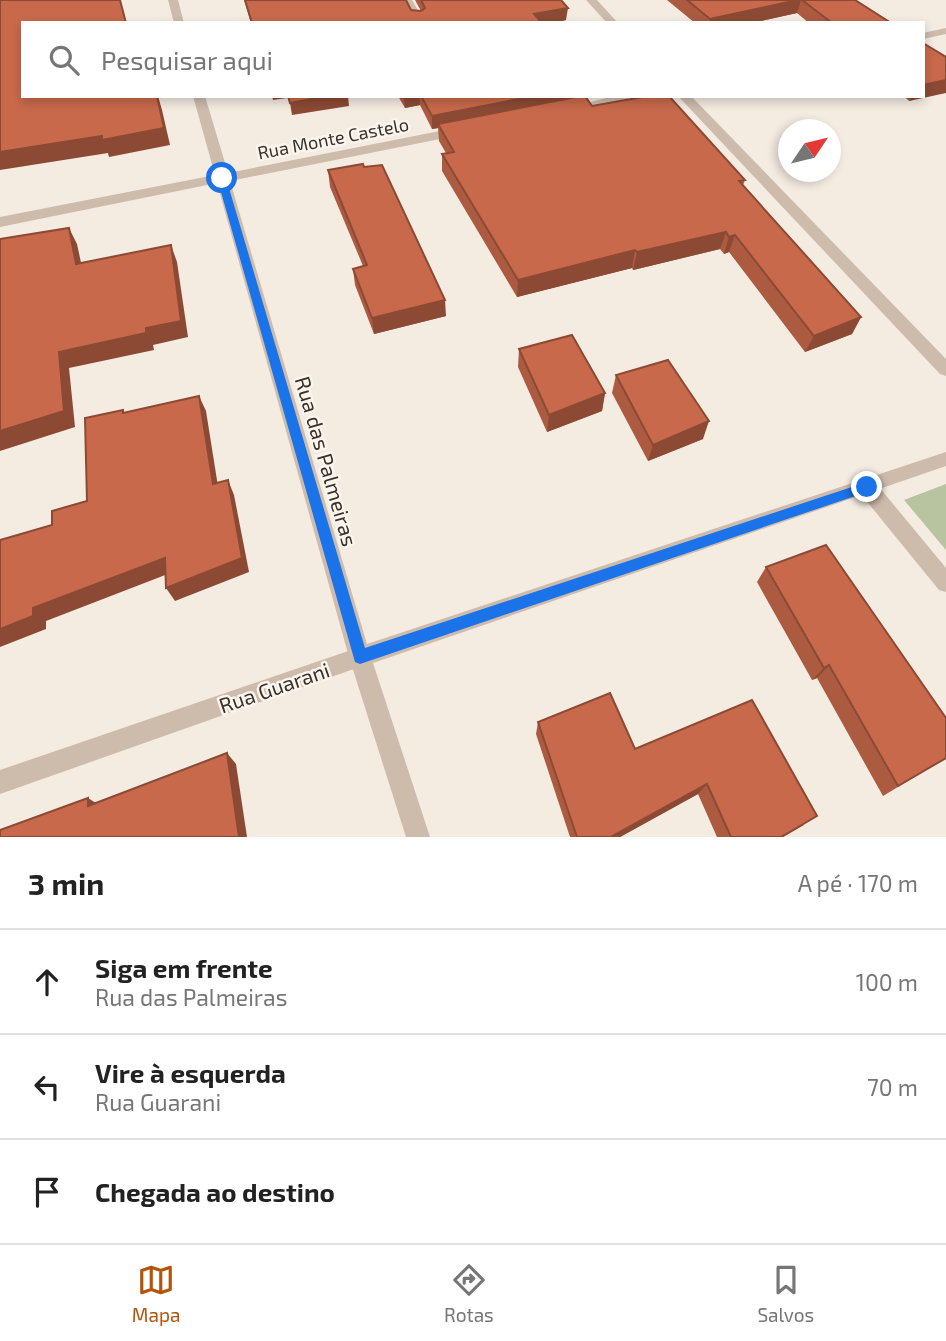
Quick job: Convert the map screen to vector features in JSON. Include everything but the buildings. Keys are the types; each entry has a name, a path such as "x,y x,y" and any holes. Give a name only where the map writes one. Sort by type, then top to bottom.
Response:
{"street":[{"path":"173,0 178,21"},
{"path":"407,0 418,19"},
{"path":"591,0 611,21"},
{"path":"925,36 946,31"},
{"name":"Rua das Palmeiras","path":"200,98 360,657 418,837"},
{"path":"550,113 622,98"},
{"path":"686,98 946,370"},
{"name":"Rua Monte Castelo","path":"0,222 468,129"},
{"name":"Rua Guarani","path":"0,782 946,459"},
{"path":"867,487 946,583"}],"green space":[{"path":"946,484 946,550 904,500"}],"route":[{"path":"222,178 360,657 867,487"}]}
